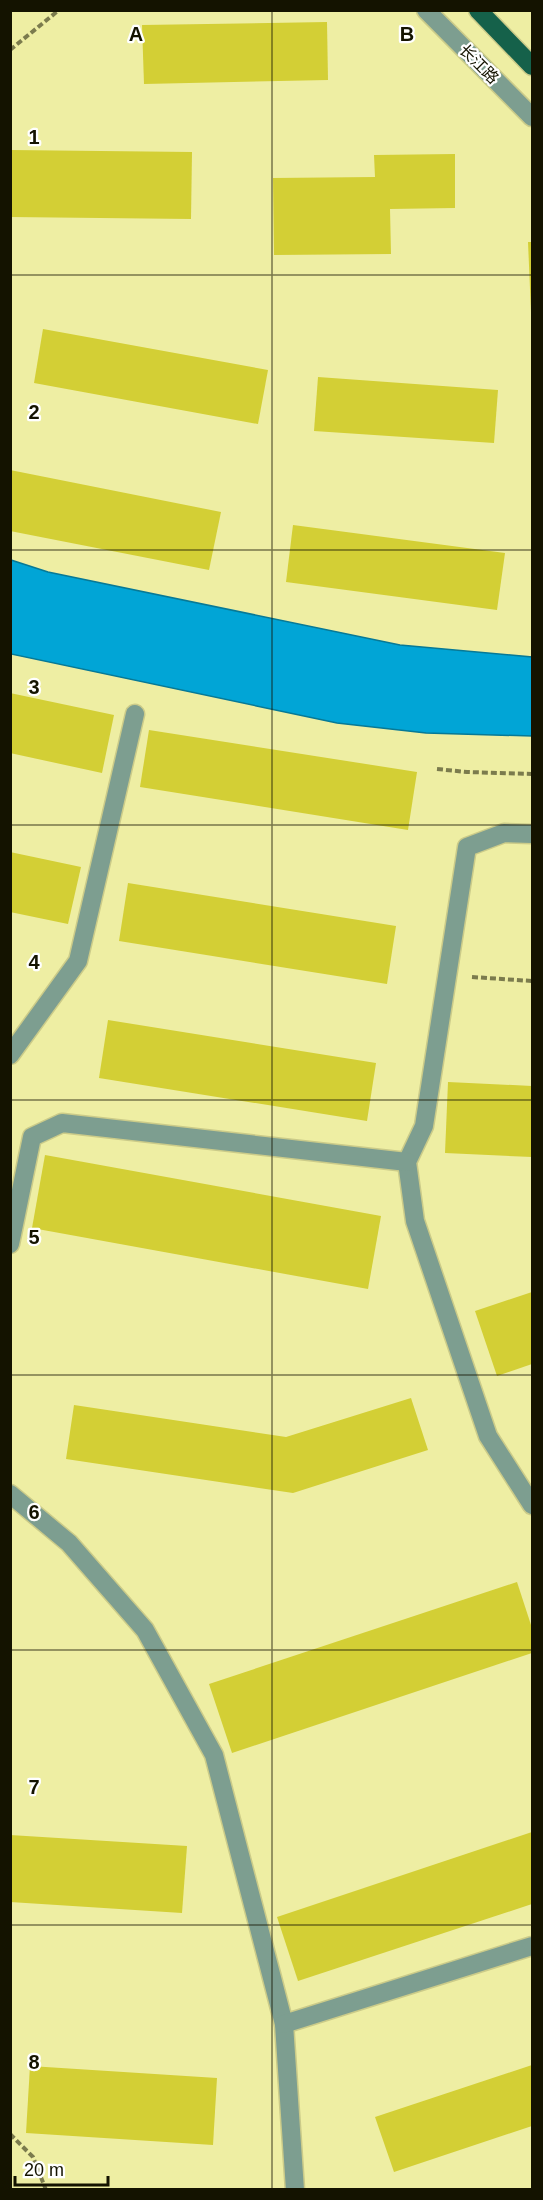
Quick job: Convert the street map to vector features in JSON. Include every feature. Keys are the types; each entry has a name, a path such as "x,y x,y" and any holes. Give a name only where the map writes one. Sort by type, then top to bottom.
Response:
{"main road":[{"path":"478,10 532,66"}],"lane":[{"name":"长江路","path":"426,10 532,117"},
{"path":"10,1055 78,961 135,714"},
{"path":"532,834 504,833 467,847 424,1126 407,1162 416,1221 488,1436 532,1505"},
{"path":"10,1244 32,1137 62,1123 407,1162"},
{"path":"10,1494 69,1543 145,1630 214,1755 284,2024 295,2190"},
{"path":"284,2024 532,1946"}],"path":[{"path":"10,50 59,10"},
{"path":"436,769 532,774"},
{"path":"447,975 532,981"},
{"path":"10,2134 33,2157 46,2190"}],"water":[{"path":"11,560 48,572 400,645 532,657 532,736 426,733 337,723 11,654"}],"building":[{"path":"327,22 328,80 144,84 142,25"},
{"path":"10,150 192,152 191,219 10,217"},
{"path":"455,154 455,208 390,209 391,254 274,255 273,178 375,177 374,155"},
{"path":"528,242 532,242 532,312 531,312"},
{"path":"43,329 268,370 258,424 34,383"},
{"path":"318,377 498,390 494,443 314,431"},
{"path":"10,470 221,512 209,570 10,531"},
{"path":"293,525 505,553 497,610 286,582"},
{"path":"10,693 114,715 102,773 10,753"},
{"path":"149,730 417,772 408,830 140,787"},
{"path":"10,852 81,867 68,924 10,912"},
{"path":"128,883 396,926 387,984 119,941"},
{"path":"108,1020 376,1063 367,1121 99,1078"},
{"path":"448,1082 532,1086 532,1157 445,1153"},
{"path":"45,1155 381,1216 368,1289 32,1228"},
{"path":"532,1292 532,1364 497,1376 475,1311"},
{"path":"411,1398 428,1450 293,1493 66,1459 74,1405 286,1437"},
{"path":"517,1582 532,1628 532,1653 232,1753 209,1684"},
{"path":"532,1832 532,1904 298,1981 277,1917"},
{"path":"10,1835 187,1846 182,1913 10,1902"},
{"path":"532,2065 532,2126 394,2172 375,2117"},
{"path":"30,2066 217,2078 213,2145 26,2133"}]}
